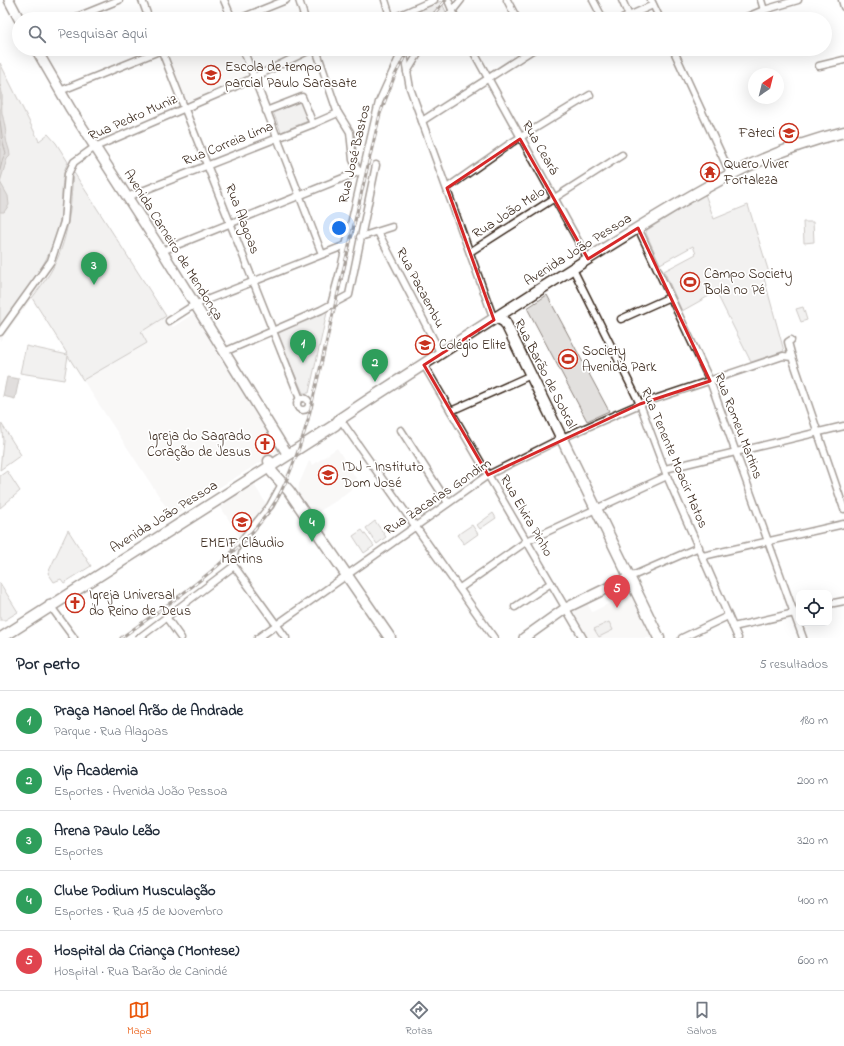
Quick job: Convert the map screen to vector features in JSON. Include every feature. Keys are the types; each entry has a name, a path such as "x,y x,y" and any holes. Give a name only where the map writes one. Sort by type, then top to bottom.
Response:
{"main road":[{"path":"9,0 15,12"},
{"name":"Avenida Carneiro de Mendonça","path":"40,56 60,91 126,197 162,251 194,305 287,453"},
{"name":"Avenida João Pessoa","path":"0,633 49,604 269,464 335,425 340,419 424,364 677,203 730,173 761,158 820,138 844,132"},
{"name":"Rua Barão de Sobral","path":"498,318 505,322 660,638"},
{"path":"269,464 390,638"},
{"path":"524,638 566,608 630,577"},
{"name":"Avenida João Pessoa","path":"1,638 49,604"}],"street":[{"path":"89,12 119,0"},
{"path":"142,0 146,12"},
{"path":"224,0 229,12"},
{"path":"256,12 286,0"},
{"path":"299,0 303,12"},
{"path":"385,0 389,12"},
{"path":"407,12 434,0"},
{"path":"448,0 452,12"},
{"path":"452,12 461,0"},
{"path":"507,0 513,12"},
{"path":"593,0 599,12"},
{"path":"622,0 627,12"},
{"path":"761,0 764,10"},
{"path":"759,12 798,0"},
{"path":"842,0 844,7"},
{"path":"636,12 652,3 656,12"},
{"path":"60,91 145,56"},
{"name":"Rua Alagoas","path":"165,56 272,332 300,399"},
{"path":"245,56 322,254"},
{"name":"Rua Pedro Muniz","path":"0,332 51,261 64,222 68,174 74,162 95,147 253,78 298,56"},
{"path":"162,251 361,170 353,160 350,132 338,112 318,56"},
{"name":"Rua José Bastos","path":"331,305 346,245 361,170 379,102 400,56"},
{"name":"Rua Barão de Sobral","path":"404,56 410,88 492,314 498,318"},
{"path":"407,72 417,56"},
{"name":"Rua Ceará","path":"476,56 520,139 588,259"},
{"path":"422,121 523,56"},
{"path":"676,56 730,173"},
{"path":"819,66 844,60"},
{"path":"447,188 520,139 590,95"},
{"path":"266,111 302,97 313,124"},
{"name":"Rua Correia Lima","path":"126,197 313,124 338,112"},
{"name":"Rua João Melo","path":"470,252 622,155"},
{"name":"Rua José Bastos","path":"331,305 349,294 376,165"},
{"path":"360,237 392,227"},
{"name":"Rua Romeu Martins","path":"638,228 710,381 768,541 796,611"},
{"name":"Rua Pacaembu","path":"378,232 441,354"},
{"path":"169,321 194,305 346,245"},
{"name":"Rua Tenente Moacir Matos","path":"573,269 640,404 666,472 738,638"},
{"path":"621,319 670,297"},
{"path":"224,352 331,305"},
{"path":"792,340 788,342 792,357 844,509"},
{"name":"Rua Zacarias Gondim","path":"258,638 415,525 488,475 562,438 640,404 783,356 792,357"},
{"name":"Rua Elvira Pinho","path":"424,364 583,638"},
{"path":"451,411 531,375"},
{"path":"340,419 494,638"},
{"path":"460,588 527,541 666,472 844,426"},
{"path":"401,430 448,503"},
{"path":"282,484 270,506 237,546 233,558 234,566 286,638"},
{"path":"703,556 844,524"},
{"path":"630,577 699,548"},
{"path":"139,638 234,566"},
{"path":"515,607 551,583"},
{"path":"832,603 844,601"},
{"path":"49,604 74,638"},
{"path":"733,627 796,613"},
{"path":"682,638 728,616"},
{"path":"166,617 181,638"},
{"name":"Rua Romeu Martins","path":"800,626 803,638"}],"highlighted area":[{"path":"520,139 588,259 638,228 710,381 640,404 488,475 424,365 494,320 447,188"}],"shaded area":[{"path":"441,1 446,12 417,12"},
{"name":"Escola de tempo parcial Paulo Sarasate","path":"169,56 241,56 247,74 245,77 190,101 186,99"},
{"path":"0,63 39,141 48,134 56,143 68,162 65,168 60,217 55,239 35,278 0,326"},
{"path":"300,100 310,120 281,132 273,112"},
{"path":"73,171 166,316 141,332 147,343 83,380 68,356 64,380 20,373 26,346 68,355 32,298 50,273 61,249 70,211"},
{"path":"64,173 73,175 68,229 63,247 51,272 0,341 0,326 48,258 60,222"},
{"path":"705,194 714,219 748,205 770,276 764,278 784,351 751,362 716,292 682,311 664,271 696,254 693,246 660,264 646,233 647,230"},
{"path":"803,222 813,222 814,242 804,243"},
{"name":"Society Avenida Park","path":"547,295 609,411 587,421 527,308"},
{"path":"803,307 807,320 801,322 796,309"},
{"path":"328,308 309,393 303,393 277,334"},
{"path":"193,314 279,451 172,516 83,380 147,343 140,332 166,316 173,327"},
{"path":"1,423 21,455 0,470 3,440"},
{"name":"IDJ - Instituto Dom José","path":"337,448 359,483 336,501 310,517 298,499 299,484 309,461 313,465"},
{"path":"7,471 20,491 0,508 0,476"},
{"name":"EMEIF Cláudio Martins","path":"253,483 267,505 241,539 218,503"},
{"path":"493,513 496,518 480,529 477,525"},
{"path":"375,521 386,537 377,544 366,528"},
{"path":"472,525 478,534 464,544 457,535"},
{"path":"68,530 91,566 64,583 61,579 54,582 48,573"},
{"path":"362,530 374,546 364,553 353,536"},
{"path":"0,583 18,612 5,620 0,620"},
{"path":"627,583 654,638 588,638 573,610 587,603 592,612 618,599 613,590"},
{"path":"609,622 613,630 599,637 594,629"}],"water":[{"path":"0,85 2,96 2,113 10,156 7,159 0,182"},
{"path":"0,182 8,196 9,205 4,212 0,212"},
{"path":"7,377 19,379 15,399 3,396"}],"railway":[{"path":"435,12 446,0"},
{"path":"121,638 206,576 245,540 277,499 287,480 308,420 380,114 395,75 405,56"}],"place":[{"name":"Escola de tempo parcial Paulo Sarasate","path":"211,75"},
{"name":"Fateci","path":"789,133"},
{"name":"Quero Viver Fortaleza","path":"710,172"},
{"name":"Campo Society Bola no Pé","path":"690,282"},
{"name":"Arena Paulo Leão","path":"94,285"},
{"name":"Colégio Elite","path":"425,345"},
{"name":"Society Avenida Park","path":"568,359"},
{"name":"Praça Manoel Arão de Andrade","path":"303,363"},
{"name":"Vip Academia","path":"375,382"},
{"name":"Igreja do Sagrado Coração de Jesus","path":"265,444"},
{"name":"IDJ - Instituto Dom José","path":"328,475"},
{"name":"EMEIF Cláudio Martins","path":"242,522"},
{"name":"Clube Podium Musculação","path":"312,542"},
{"name":"Igreja Universal do Reino de Deus","path":"75,603"},
{"name":"Hospital da Criança (Montese)","path":"617,608"}]}
